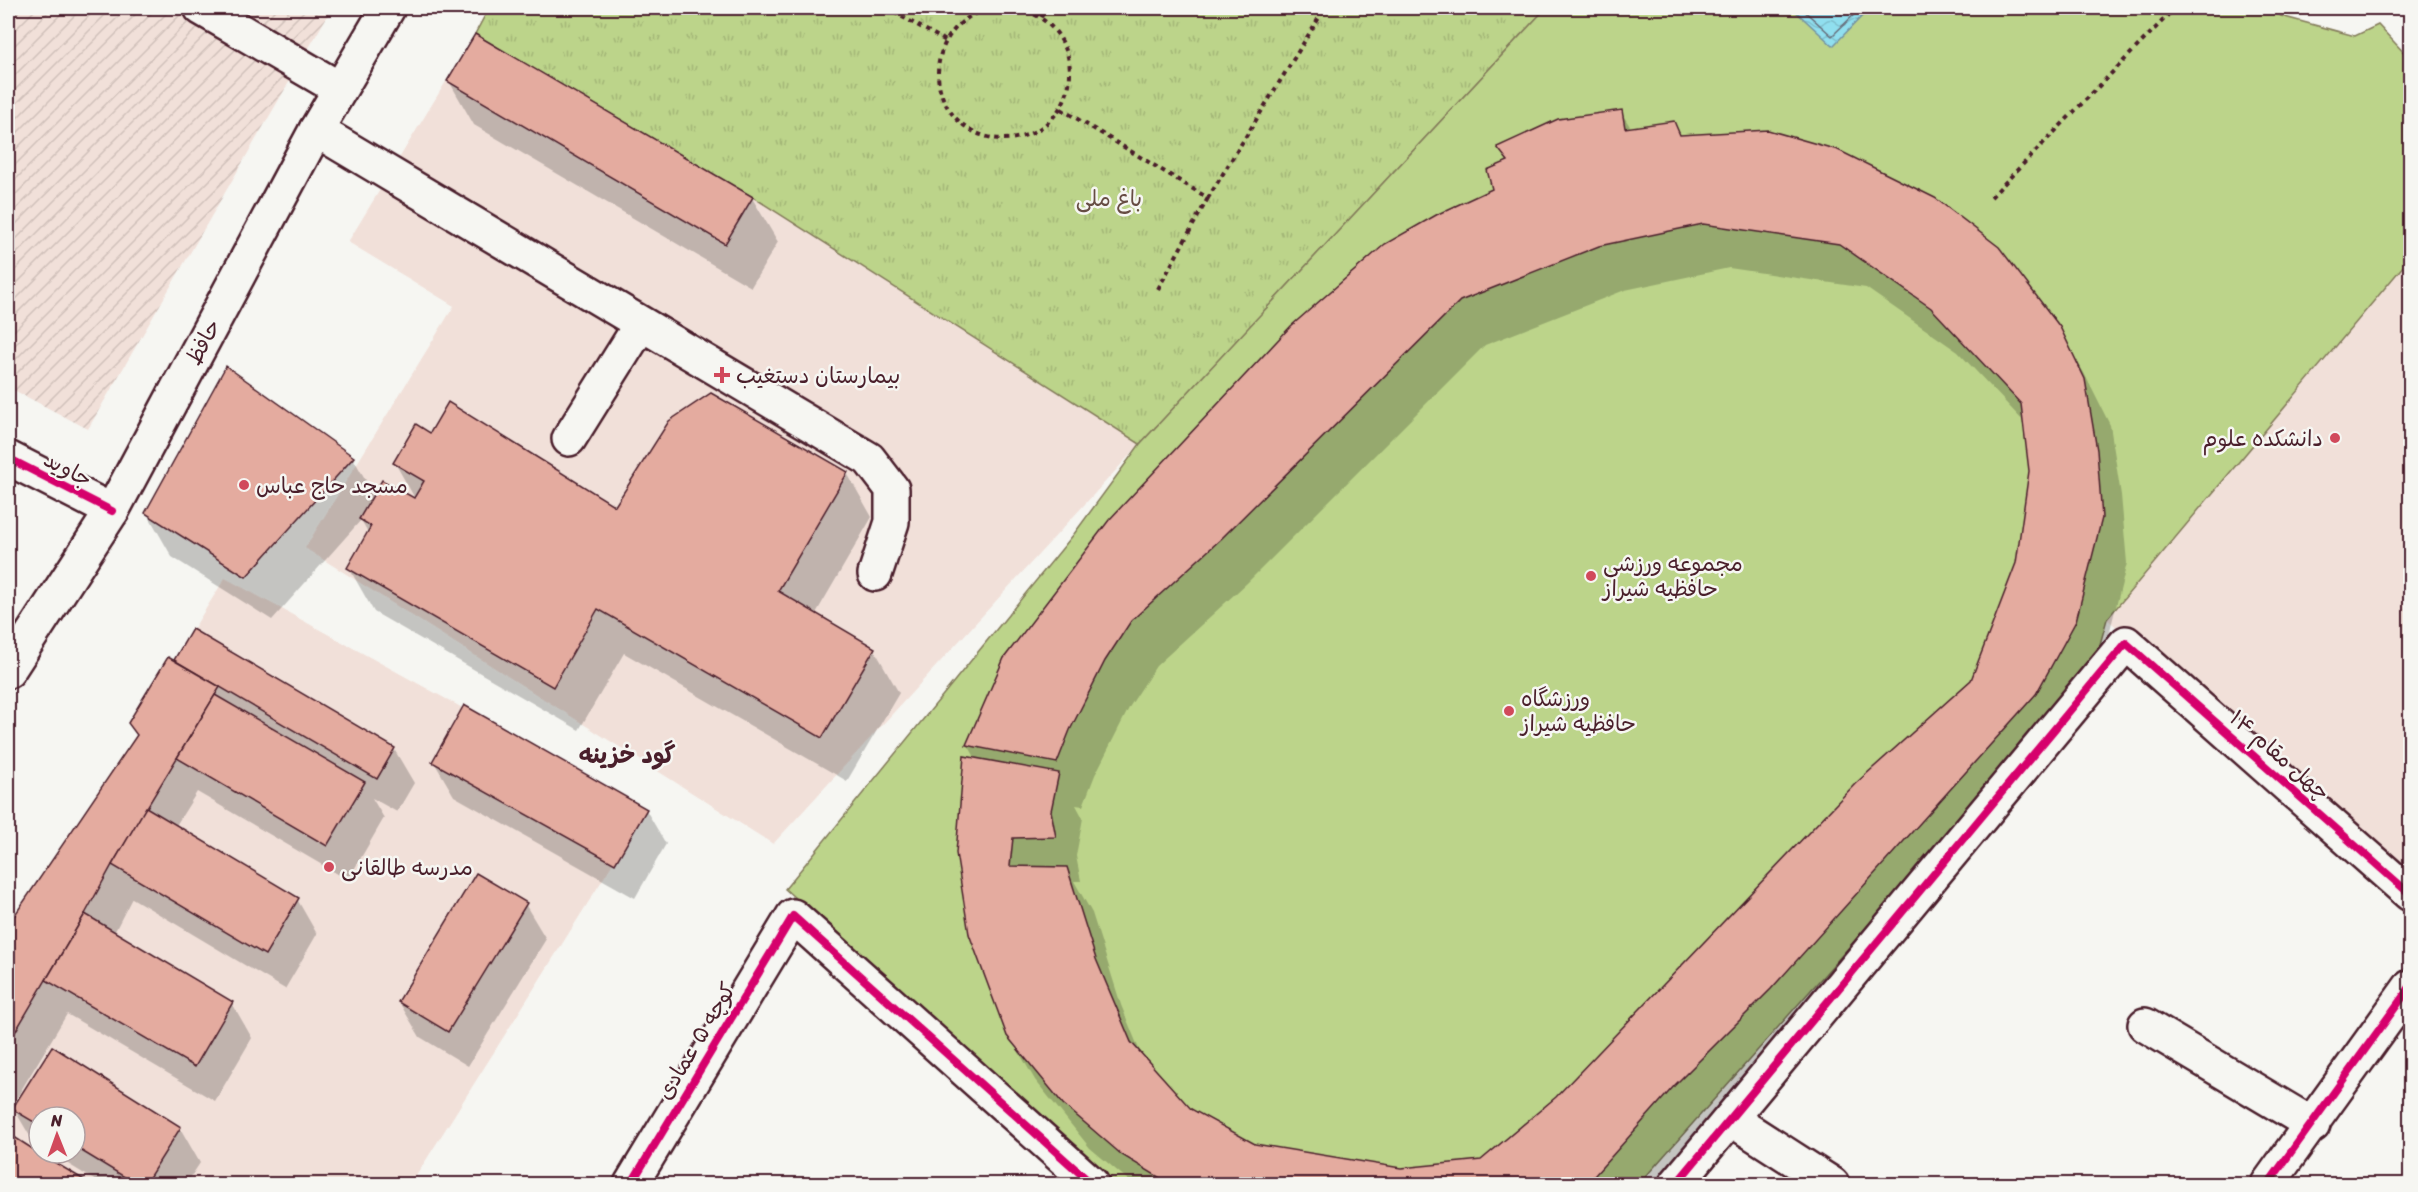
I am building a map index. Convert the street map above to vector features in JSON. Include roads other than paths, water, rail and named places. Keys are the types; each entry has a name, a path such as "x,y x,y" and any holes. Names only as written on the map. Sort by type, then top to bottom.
{"street":[{"path":"201,8 340,89"},
{"name":"حافظ","path":"8,671 112,511 316,130 388,8"},
{"path":"316,130 868,459 892,489 892,522 875,574"},
{"path":"569,439 641,324"},
{"name":"جاوید","path":"8,458 112,511"},
{"name":"چهل مقام ۱۴","path":"1731,1119 2126,643 2410,894"},
{"name":"کوچه ۵ عمادی","path":"631,1185 793,916 1092,1185"},
{"path":"2282,1180 2313,1125 2410,987"},
{"path":"2145,1025 2313,1125"},
{"path":"1676,1185 1731,1119 1832,1185"}],"water":[{"path":"1792,8 1870,8 1833,46"}],"place":[{"name":"بیمارستان دستغیب","path":"722,375"},
{"name":"دانشکده علوم","path":"2335,438"},
{"name":"مسجد حاج عباس","path":"244,485"},
{"name":"مجموعه ورزشی حافظیه شیراز","path":"1591,576"},
{"name":"ورزشگاه حافظیه شیراز","path":"1509,711"},
{"name":"مدرسه طالقانی","path":"329,867"}],"district":[{"name":"گود خزینه","path":"627,755"}],"park label":[{"name":"باغ ملی","path":"1109,198"}]}
